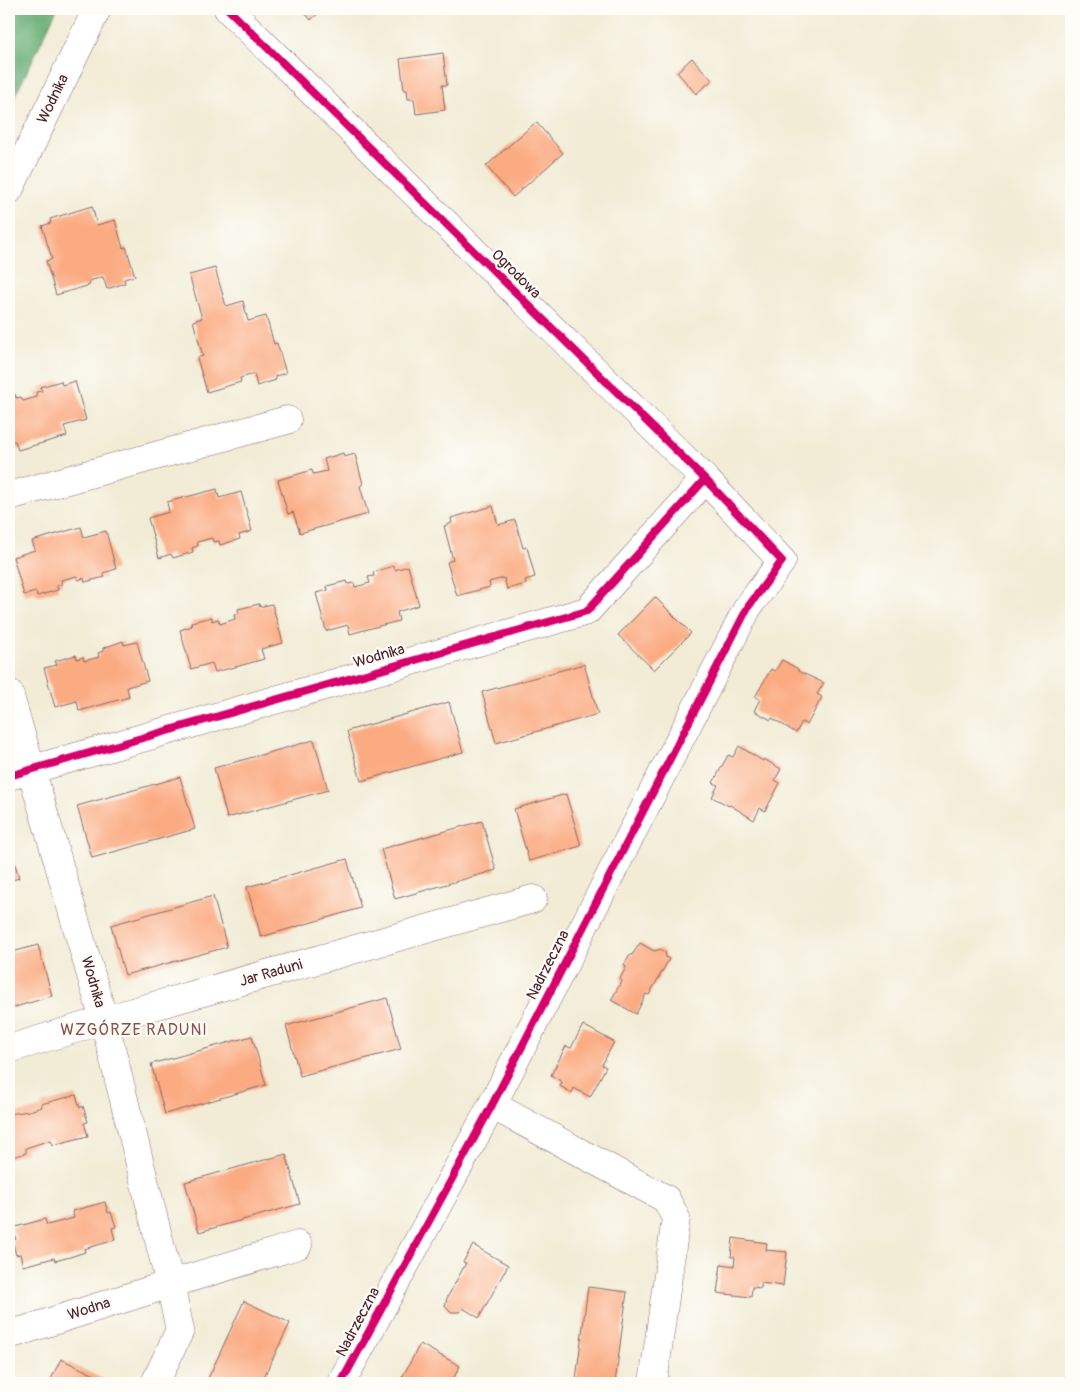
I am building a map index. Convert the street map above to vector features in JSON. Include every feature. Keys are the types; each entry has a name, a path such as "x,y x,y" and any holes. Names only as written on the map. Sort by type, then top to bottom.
{"street":[{"name":"Wodnika","path":"9,190 97,9"},
{"name":"Ogrodowa","path":"228,9 705,479 782,561"},
{"path":"9,496 287,420"},
{"name":"Wodnika","path":"20,773 588,611 705,479"},
{"name":"Nadrzeczna","path":"341,1383 492,1105 748,607 782,561"},
{"name":"Wodnika","path":"9,693 20,773 104,1020 170,1284"},
{"name":"Jar Raduni","path":"9,1049 104,1020 533,899"},
{"path":"492,1105 666,1199 676,1218 654,1383"},
{"name":"Wodna","path":"9,1335 298,1245"},
{"path":"155,1383 180,1330 170,1284"}],"green space":[{"path":"9,9 57,9 9,109"}],"building":[{"path":"301,9 323,9 311,20"},
{"path":"443,53 447,85 442,85 445,110 416,114 414,99 408,99 407,90 404,90 400,59"},
{"path":"692,58 712,80 696,94 677,72"},
{"path":"536,122 563,153 513,197 486,166"},
{"path":"92,206 97,225 115,220 123,248 126,247 135,276 124,279 125,283 107,289 103,277 89,281 90,285 56,295 46,261 52,259 42,226 51,223 50,219"},
{"path":"215,268 226,306 243,301 248,321 266,316 274,344 277,343 286,373 275,376 276,380 257,386 254,374 240,378 241,382 207,392 197,358 203,356 193,321 202,318 189,275"},
{"path":"61,381 62,385 75,381 86,420 64,426 67,436 18,450 15,441 9,442 9,396 15,394 16,398 21,397 23,401 37,397 36,392 42,391 40,387"},
{"path":"343,453 344,457 355,454 363,484 360,486 368,514 300,533 293,512 288,514 278,480 312,470 313,474 327,471 324,459"},
{"path":"217,489 219,498 241,492 252,531 239,535 240,539 220,545 219,541 213,542 212,538 197,542 198,546 192,548 193,552 173,558 171,554 159,558 148,518 169,512 167,502"},
{"path":"493,506 498,525 515,520 523,548 527,547 535,577 525,580 526,584 507,589 504,578 489,582 490,587 457,596 447,562 453,560 444,526 452,523 451,518"},
{"path":"81,527 84,537 106,531 116,569 103,573 105,577 85,582 84,578 78,580 77,576 61,580 62,584 57,586 58,590 37,596 36,592 24,595 13,557 35,550 32,541"},
{"path":"394,566 395,570 408,566 419,605 397,612 399,621 350,634 348,625 326,631 316,593 328,590 327,586 347,581 348,584 354,583 355,587 370,583 368,577 374,576 373,572"},
{"path":"655,597 691,633 654,670 618,635"},
{"path":"259,604 260,607 272,604 283,643 261,649 264,659 215,672 212,663 191,669 180,630 192,626 191,622 212,617 212,621 218,619 220,624 235,619 234,615 239,613 238,609"},
{"path":"123,641 124,645 137,642 148,681 127,687 129,697 79,711 77,701 55,707 44,668 57,665 55,661 76,655 77,659 83,657 84,661 99,657 98,653 103,651 103,648"},
{"path":"782,660 798,669 798,671 824,683 817,694 822,697 807,725 802,722 796,733 772,718 771,720 754,711 760,699 755,697 771,669 775,671"},
{"path":"584,664 598,714 496,743 482,692"},
{"path":"449,702 463,752 361,781 347,731"},
{"path":"314,740 328,790 227,818 214,768"},
{"path":"739,746 763,761 764,759 781,769 775,780 780,783 765,811 760,808 754,820 730,805 712,797 718,785 713,783 728,755 733,757"},
{"path":"180,777 195,829 92,858 77,806"},
{"path":"566,794 581,846 529,861 514,809"},
{"path":"482,821 496,870 395,899 381,849"},
{"path":"9,843 19,878 9,881"},
{"path":"347,859 361,908 261,937 247,887"},
{"path":"213,896 227,947 125,975 111,925"},
{"path":"640,943 654,951 660,949 665,952 666,957 669,959 649,995 646,994 636,1014 611,1000 622,981 620,979 626,967 624,965"},
{"path":"38,945 52,996 9,1009 9,953"},
{"path":"387,998 401,1049 300,1076 286,1026"},
{"path":"583,1025 614,1042 602,1065 606,1067 590,1097 574,1088 572,1093 560,1086 562,1082 551,1075 566,1046 571,1048"},
{"path":"252,1036 266,1085 165,1114 151,1064"},
{"path":"76,1095 80,1108 83,1106 88,1122 84,1123 88,1136 53,1145 51,1140 26,1148 26,1153 9,1158 9,1114 29,1111 42,1107 41,1104"},
{"path":"286,1154 300,1204 199,1232 185,1182"},
{"path":"105,1202 108,1213 111,1212 116,1227 112,1228 115,1240 84,1249 85,1252 70,1257 55,1261 54,1258 23,1266 20,1254 16,1255 12,1240 16,1239 12,1228 45,1219 47,1225 74,1218 72,1211"},
{"path":"733,1238 767,1243 766,1250 787,1252 783,1286 761,1283 761,1288 752,1287 751,1297 717,1293 721,1264 734,1266 735,1257 731,1257"},
{"path":"473,1245 508,1265 479,1318 463,1308 459,1312 450,1312 445,1306 447,1298 466,1263 463,1262"},
{"path":"588,1287 627,1292 615,1383 576,1379"},
{"path":"244,1301 290,1323 261,1383 206,1383"},
{"path":"420,1344 460,1366 451,1383 399,1383"},
{"path":"61,1359 105,1380 104,1383 49,1383"}],"cycle path":[{"path":"228,9 705,479 782,561 748,607 492,1105 341,1383"},
{"path":"9,776 587,611 705,479"}],"district":[{"name":"WZGÓRZE RADUNI","path":"134,1030"}]}
